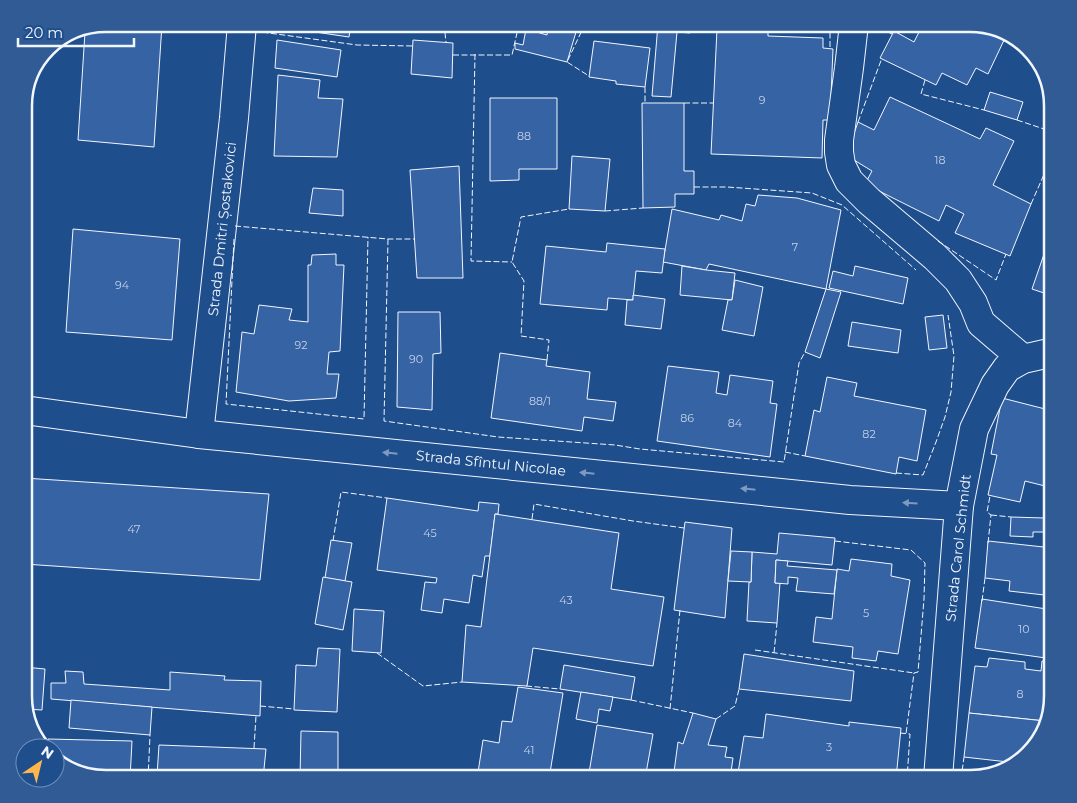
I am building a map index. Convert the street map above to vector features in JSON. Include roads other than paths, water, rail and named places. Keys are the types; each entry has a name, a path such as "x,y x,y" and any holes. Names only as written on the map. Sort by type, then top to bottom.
{"street":[{"name":"Strada Dmitri Șostakovici","path":"199,434 233,128 241,32"},
{"path":"853,32 839,140 841,165 849,182 952,274 973,302 981,323 1023,359 1044,354"},
{"name":"Strada Carol Schmidt","path":"939,770 959,506 974,429 995,385 1008,368 1023,359"},
{"name":"Strada Sfîntul Nicolae","path":"33,411 199,434 850,500 959,506"}]}
